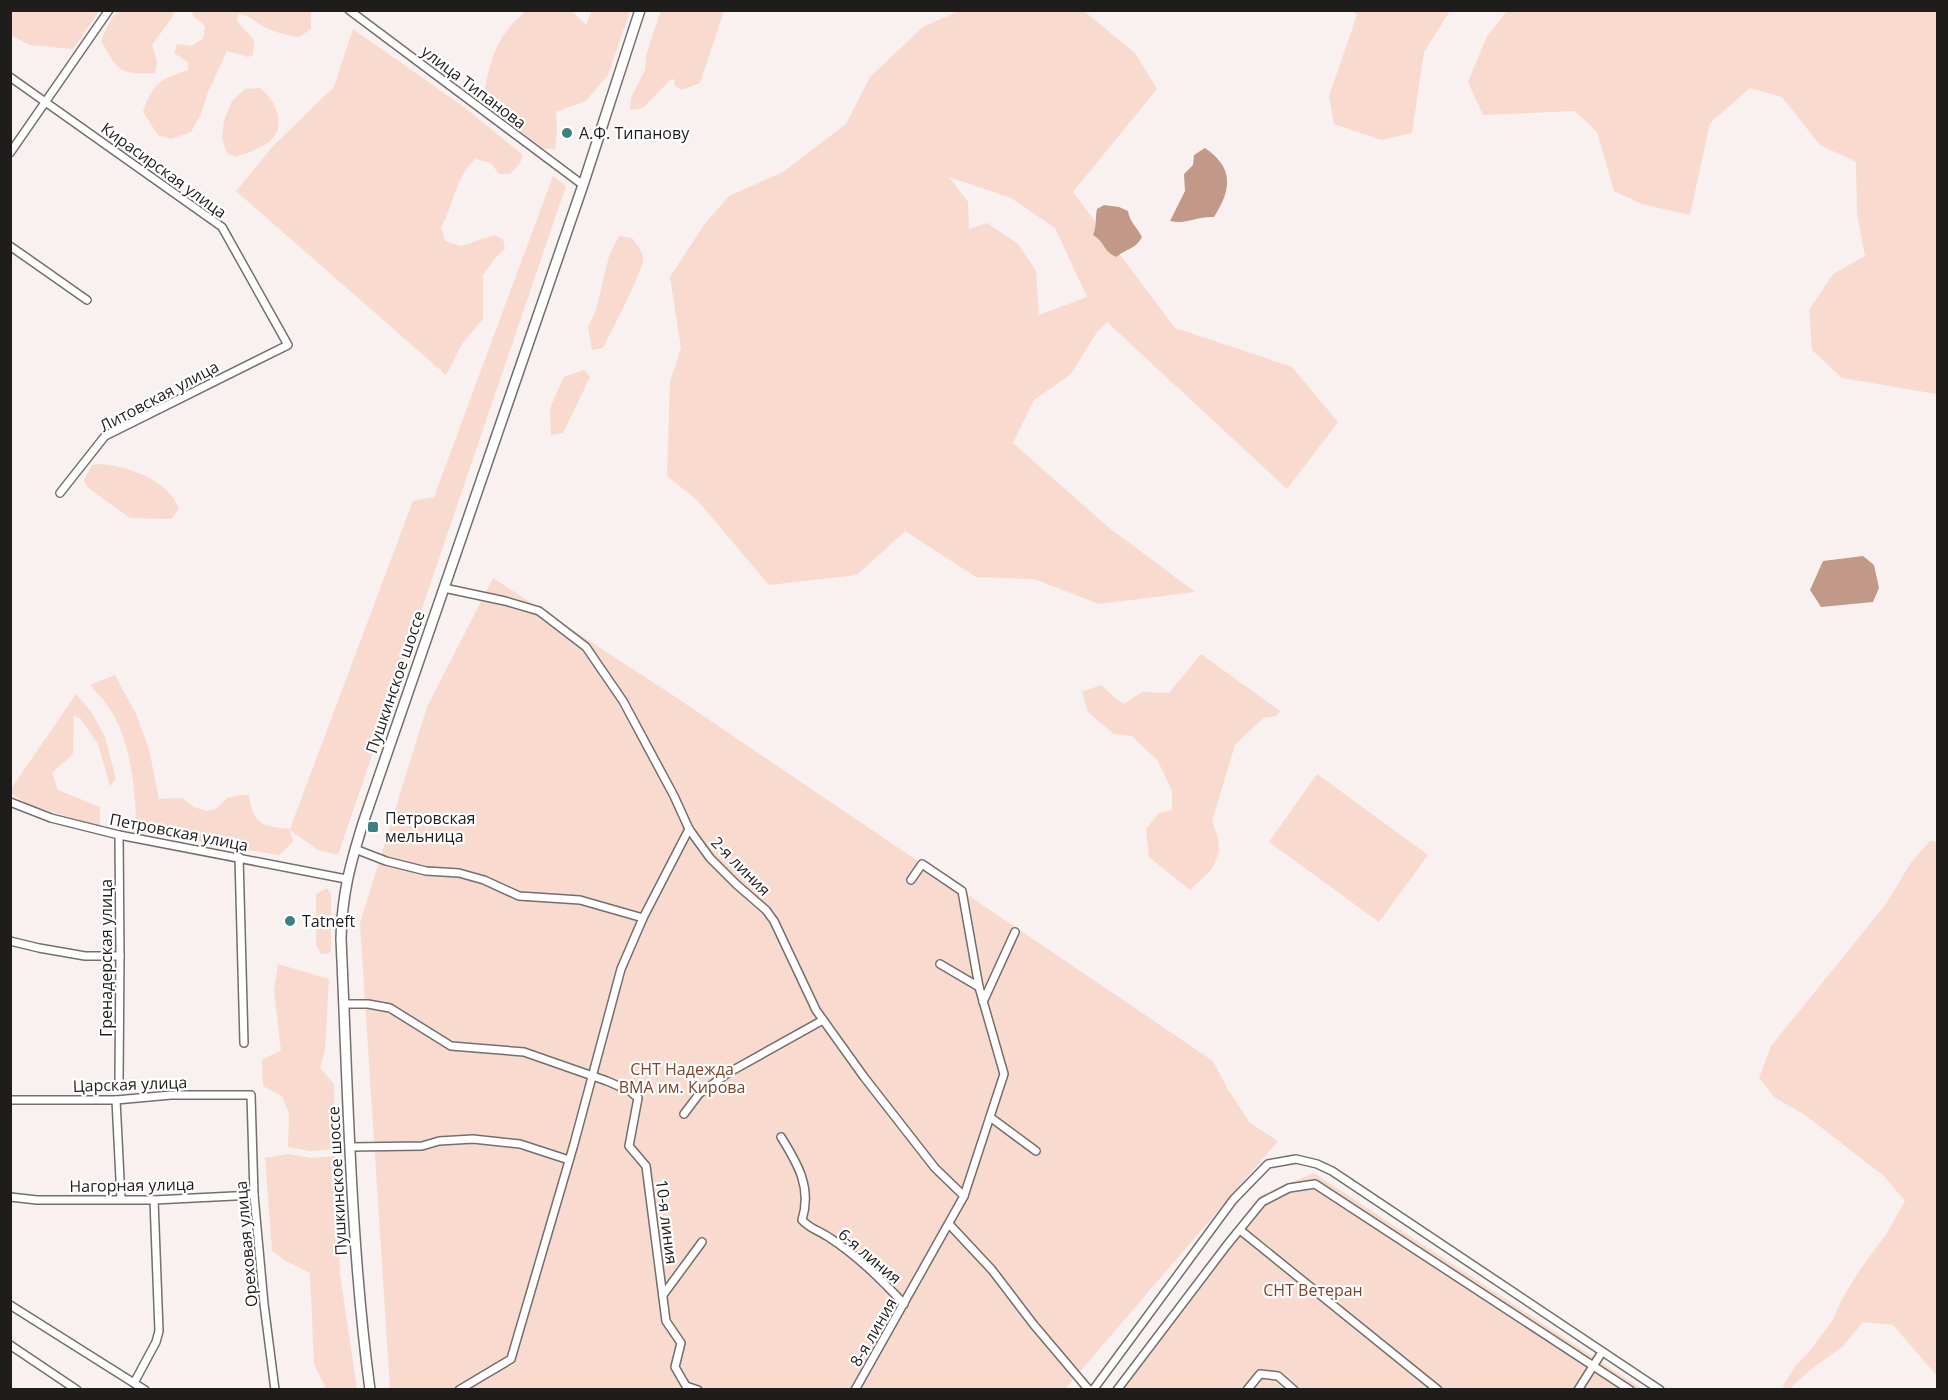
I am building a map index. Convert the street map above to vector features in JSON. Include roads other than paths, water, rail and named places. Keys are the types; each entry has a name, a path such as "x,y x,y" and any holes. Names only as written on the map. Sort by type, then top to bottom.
{"main road":[{"name":"Пушкинское шоссе","path":"370,1389 360,1316 350,1147 341,928 346,879 583,185 640,10"}],"street":[{"path":"10,153 110,10"},
{"name":"улица Типанова","path":"349,10 583,185"},
{"name":"Кирасирская улица","path":"10,77 222,227 288,345"},
{"path":"10,246 87,300"},
{"name":"Литовская улица","path":"60,493 105,436 288,345"},
{"name":"2-я линия","path":"444,588 539,611 586,647 623,701 689,829 710,858 766,910 774,921 816,1010 935,1168 964,1196"},
{"name":"Петровская улица","path":"10,802 51,818 119,835 346,879"},
{"path":"459,1389 511,1359 593,1076 621,969 643,918 689,829"},
{"name":"Гренадерская улица","path":"119,835 119,1080"},
{"path":"355,849 386,861 426,872 459,873 484,880 519,896 580,900 643,918"},
{"path":"239,857 244,1043"},
{"path":"911,880 922,864 962,891 979,987 1004,1074 964,1196 949,1224 992,1270 1034,1325 1091,1389 1233,1200 1268,1164 1296,1159 1317,1164 1332,1171 1660,1389"},
{"path":"984,1002 1015,932"},
{"path":"10,941 85,956 120,956"},
{"path":"940,964 979,987"},
{"path":"344,1004 368,1004 390,1008 451,1046 524,1052 593,1076"},
{"path":"684,1113 699,1094 728,1073 823,1020"},
{"name":"10-я линия","path":"593,1076 630,1091 638,1098 629,1146 646,1166 666,1322 681,1343 675,1367 686,1386 698,1389"},
{"name":"Царская улица","path":"10,1100 116,1100 171,1095 251,1095"},
{"name":"Ореховая улица","path":"251,1095 254,1195 275,1389"},
{"path":"116,1100 121,1199"},
{"path":"990,1117 1036,1151"},
{"name":"6-я линия","path":"781,1137 797,1162 807,1194 806,1209 802,1220 810,1228 829,1237 863,1264 880,1278 904,1304"},
{"path":"350,1147 422,1146 439,1141 473,1139 520,1144 569,1160"},
{"path":"1117,1389 1262,1202 1289,1188 1316,1184 1630,1389"},
{"name":"Нагорная улица","path":"10,1197 37,1200 154,1200 254,1195"},
{"path":"134,1383 156,1342 159,1331 154,1200"},
{"name":"8-я линия","path":"855,1389 949,1224"},
{"path":"1240,1230 1438,1389"},
{"path":"663,1295 702,1242"},
{"path":"10,1305 145,1389"},
{"path":"10,1345 76,1389"},
{"path":"1578,1389 1602,1352"},
{"path":"1247,1389 1260,1374 1278,1376 1294,1389"}],"place":[{"name":"А.Ф. Типанову","path":"567,133"},
{"name":"Петровская мельница","path":"373,827"},
{"name":"Tatneft","path":"290,921"}],"park label":[{"name":"СНТ Надежда ВМА им. Кирова","path":"682,1078"},
{"name":"СНТ Ветеран","path":"1313,1290"}]}
